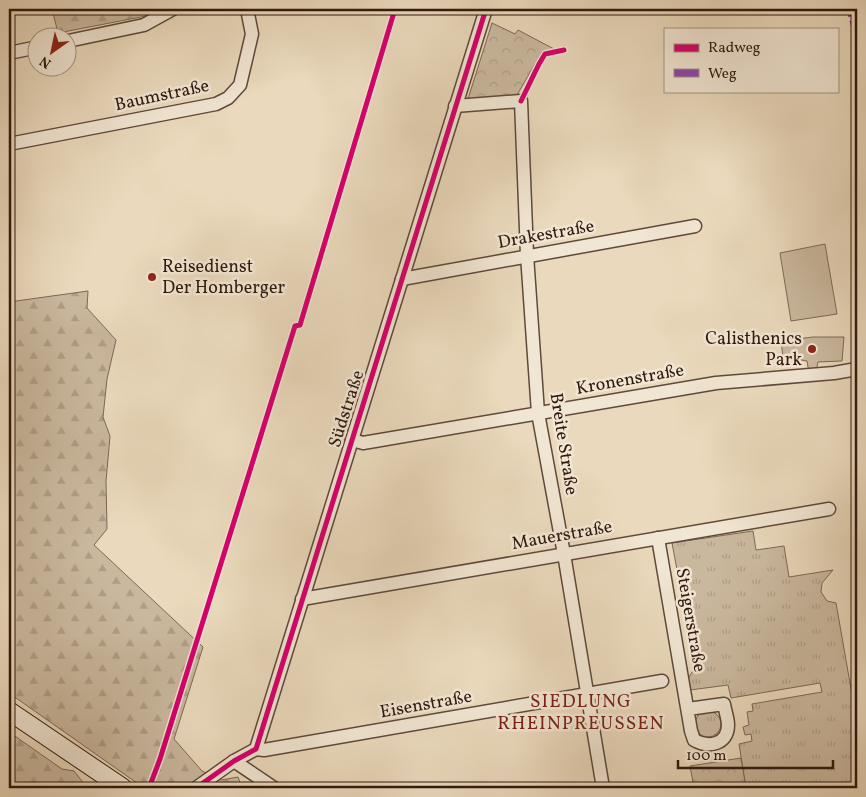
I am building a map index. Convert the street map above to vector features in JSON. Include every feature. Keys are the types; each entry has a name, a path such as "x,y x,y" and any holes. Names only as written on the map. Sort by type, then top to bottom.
{"main road":[{"path":"9,711 123,788"}],"street":[{"path":"78,39 144,25 173,9"},
{"name":"Baumstraße","path":"9,144 216,104 228,98 240,84 252,34 247,9"},
{"name":"Südstraße","path":"256,749 486,9"},
{"path":"9,53 28,49"},
{"name":"Breite Straße","path":"455,106 521,102 526,255 538,413 564,554 603,788"},
{"name":"Drakestraße","path":"402,278 695,226"},
{"name":"Kronenstraße","path":"352,440 364,444 716,383 834,373 857,369"},
{"name":"Mauerstraße","path":"302,599 829,509"},
{"name":"Steigerstraße","path":"658,538 688,709"},
{"name":"Eisenstraße","path":"256,749 264,750 662,681"},
{"path":"196,788 234,761 256,749"},
{"path":"234,761 274,788"}],"green space":[{"path":"52,9 145,9 146,16 78,29 57,28"},
{"path":"492,23 515,34 518,30 554,49 542,52 517,95 467,102"},
{"path":"825,244 837,314 791,321 780,253"},
{"path":"88,291 87,308 116,340 107,379 103,417 110,436 106,481 107,529 94,545 203,647 174,739 202,771 221,780 238,777 242,788 144,788 9,693 9,302"},
{"name":"Calisthenics Park","path":"813,337 844,337 842,361 818,362 816,372 809,373 807,361 783,357 781,341"},
{"path":"753,531 756,550 784,546 789,577 833,570 822,583 821,592 827,601 836,603 857,723 857,788 746,788 739,744 752,741 751,734 745,735 743,727 749,725 747,712 753,711 752,704 822,692 820,683 731,698 728,685 690,690 688,679 695,667 672,543"},
{"path":"708,711 717,715 721,724 717,733 708,737 699,733 695,724 699,715"},
{"path":"9,732 62,769 74,771 85,785 81,788 9,788"},
{"path":"741,758 746,788 694,788 690,766"}],"marked path":[{"path":"848,9 857,40"}],"cycle path":[{"path":"149,788 160,759 295,326 300,325 395,9"},
{"path":"196,788 234,761 256,749 486,9"},
{"path":"521,101 545,54 564,50"}],"place":[{"name":"Reisedienst Der Homberger","path":"152,277"},
{"name":"Calisthenics Park","path":"812,349"}],"district":[{"name":"SIEDLUNG RHEINPREUSSEN","path":"581,713"}]}
